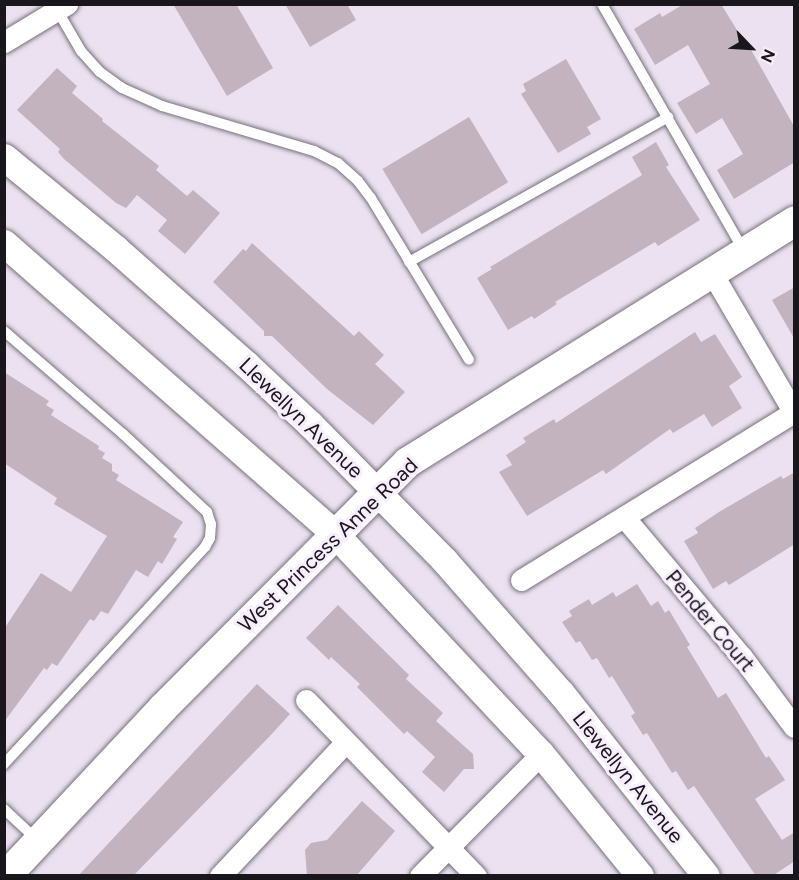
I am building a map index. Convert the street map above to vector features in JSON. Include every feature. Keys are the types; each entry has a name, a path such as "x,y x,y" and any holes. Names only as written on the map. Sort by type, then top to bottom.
{"main road":[{"name":"West Princess Anne Road","path":"6,876 163,708 408,462 795,222"}],"street":[{"path":"4,42 59,6"},
{"name":"Llewellyn Avenue","path":"4,157 116,249 246,364 378,492 451,567 561,693 706,876"},
{"path":"4,243 335,534 541,754 640,876"},
{"path":"521,580 794,412 712,273"},
{"name":"Pender Court","path":"624,517 742,657 795,727"},
{"path":"306,700 345,743 477,876"},
{"path":"220,876 345,743"},
{"path":"420,876 447,846 541,754"}],"lane":[{"path":"602,4 745,252"},
{"path":"59,6 81,51 99,72 122,88 162,106 314,151 338,163 358,181 371,198 469,360"},
{"path":"410,262 668,117"},
{"path":"4,331 123,434 207,512 211,524 210,538 205,548 4,764"},
{"path":"4,809 38,841"}],"building":[{"path":"173,4 236,4 273,68 227,96"},
{"path":"285,4 347,4 356,20 310,47"},
{"path":"684,4 721,4 743,40 745,39 795,128 795,162 734,199 717,170 743,154 722,118 696,134 677,103 710,84 688,45 655,65 634,29 660,13 662,17"},
{"path":"566,59 601,119 587,127 591,134 558,153 521,94 526,91 523,84"},
{"path":"57,68 77,86 72,93 103,119 102,121 159,166 156,170 187,196 193,190 220,213 185,254 158,231 167,220 137,195 126,208 116,203 64,159 58,152 60,149 17,110"},
{"path":"469,117 508,182 422,234 382,169"},
{"path":"656,142 669,165 666,167 700,220 658,246 655,242 555,302 557,304 534,319 532,316 508,330 477,278 492,269 490,267 642,175 632,157"},
{"path":"252,243 354,336 359,331 384,355 375,364 405,392 373,425 327,389 272,336 264,336 264,331 213,282 243,249 246,251"},
{"path":"795,287 795,340 772,300"},
{"path":"695,332 701,342 715,334 742,377 729,386 742,408 712,427 704,414 673,433 670,429 606,474 603,470 527,516 499,472 512,465 506,455 526,442 523,438 554,419 556,423"},
{"path":"4,372 49,401 46,405 54,410 51,415 99,446 98,449 105,453 102,458 112,464 112,471 119,475 116,480 183,522 173,537 177,539 162,564 158,561 148,577 136,570 108,614 101,611 94,621 90,619 57,666 52,663 47,670 44,668 4,722 4,629 41,573 71,592 107,536 54,504 57,498 4,463"},
{"path":"795,472 795,544 729,585 726,581 713,589 684,541 698,533 695,528 719,512 781,476 783,479"},
{"path":"637,584 651,606 658,601 665,613 669,610 690,645 687,647 718,698 726,693 766,758 769,756 785,780 755,799 782,840 795,832 795,861 772,876 756,876 694,786 688,790 676,771 672,773 647,733 643,735 631,716 635,713 612,676 609,678 597,658 592,660 580,641 576,643 562,622 572,616 569,611 589,599 592,605 613,592 616,597"},
{"path":"338,605 409,675 406,679 443,713 436,721 473,754 474,769 464,769 444,792 422,772 435,757 407,731 404,734 357,687 360,684 331,657 329,660 306,638"},
{"path":"257,684 290,714 269,737 133,876 78,876"},
{"path":"362,801 395,831 356,876 307,876 305,850 311,843 327,840"}]}
